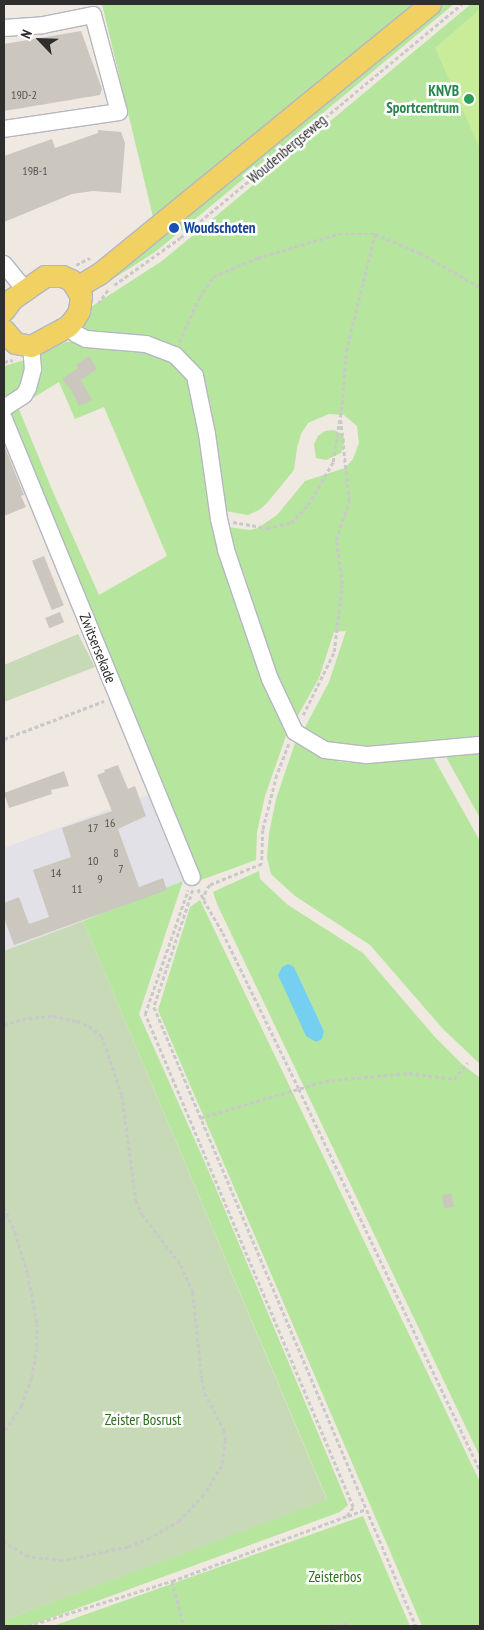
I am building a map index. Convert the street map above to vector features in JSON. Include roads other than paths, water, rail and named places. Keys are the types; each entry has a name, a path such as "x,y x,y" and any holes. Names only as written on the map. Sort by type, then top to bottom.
{"main road":[{"name":"Woudenbergseweg","path":"77,287 99,274 430,4"},
{"path":"4,310 12,299 24,290 45,276 53,275 70,280 77,287 81,303 79,312 68,326 31,346 15,343 4,333"}],"street":[{"path":"4,28 43,25 93,16 119,112 4,130"},
{"path":"4,264 24,290"},
{"path":"68,326 76,334 86,339 146,344 175,355 195,376 207,434 219,519 226,550 270,679 295,732 325,750 367,755 480,745"},
{"path":"4,408 24,395 28,388 33,369 31,346"},
{"name":"Zwitsersekade","path":"4,420 192,877"}],"water":[{"path":"288,964 294,967 324,1031 322,1039 316,1042 306,1036 278,975 282,967"}],"place":[{"name":"KNVB Sportcentrum","path":"469,99"},
{"name":"Woudschoten","path":"174,228"}],"park label":[{"name":"Zeister Bosrust","path":"143,1420"},
{"name":"Zeisterbos","path":"335,1577"}]}
